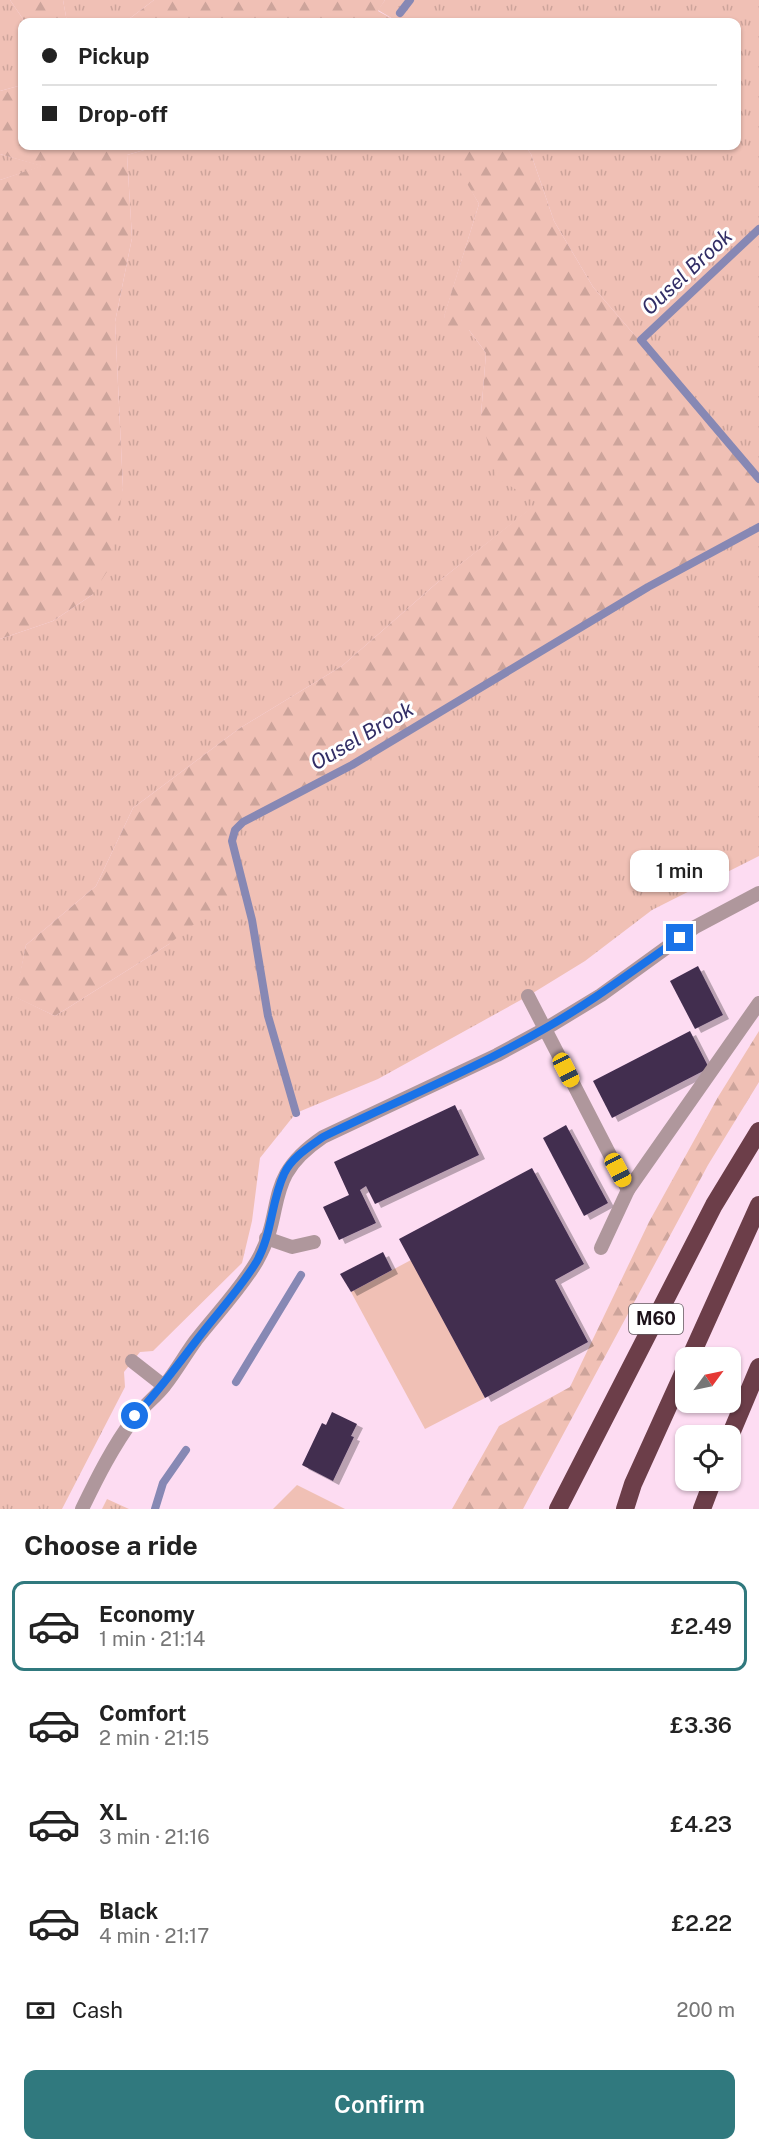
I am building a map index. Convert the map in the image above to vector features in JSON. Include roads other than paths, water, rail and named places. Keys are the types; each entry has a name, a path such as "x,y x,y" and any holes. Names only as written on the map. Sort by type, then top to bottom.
{"highway":[{"name":"M60","path":"558,1509 714,1205 759,1131"},
{"name":"M60","path":"695,1347 759,1206"},
{"path":"735,1425 759,1367"},
{"path":"626,1509 633,1484 675,1391"},
{"path":"702,1509 709,1491"}],"lane":[{"path":"82,1509 119,1439 135,1416 164,1386 197,1340 233,1298 258,1259 284,1173 303,1150 323,1137 497,1055 545,1029 601,995 695,927 759,893"},
{"path":"528,996 628,1190"},
{"path":"601,1248 628,1190 759,1003"},
{"path":"266,1238 292,1247 314,1242"},
{"path":"132,1361 164,1386"}],"waterway":[{"path":"400,13 410,0"},
{"name":"Ousel Brook","path":"759,229 641,340 759,479"},
{"name":"Ousel Brook","path":"296,1113 268,1016 252,920 232,841 235,830 243,822 352,765 648,587 759,527"},
{"name":"Ousel Brook","path":"236,1382 301,1275"},
{"name":"Ousel Brook","path":"155,1509 163,1483 186,1450"}]}
